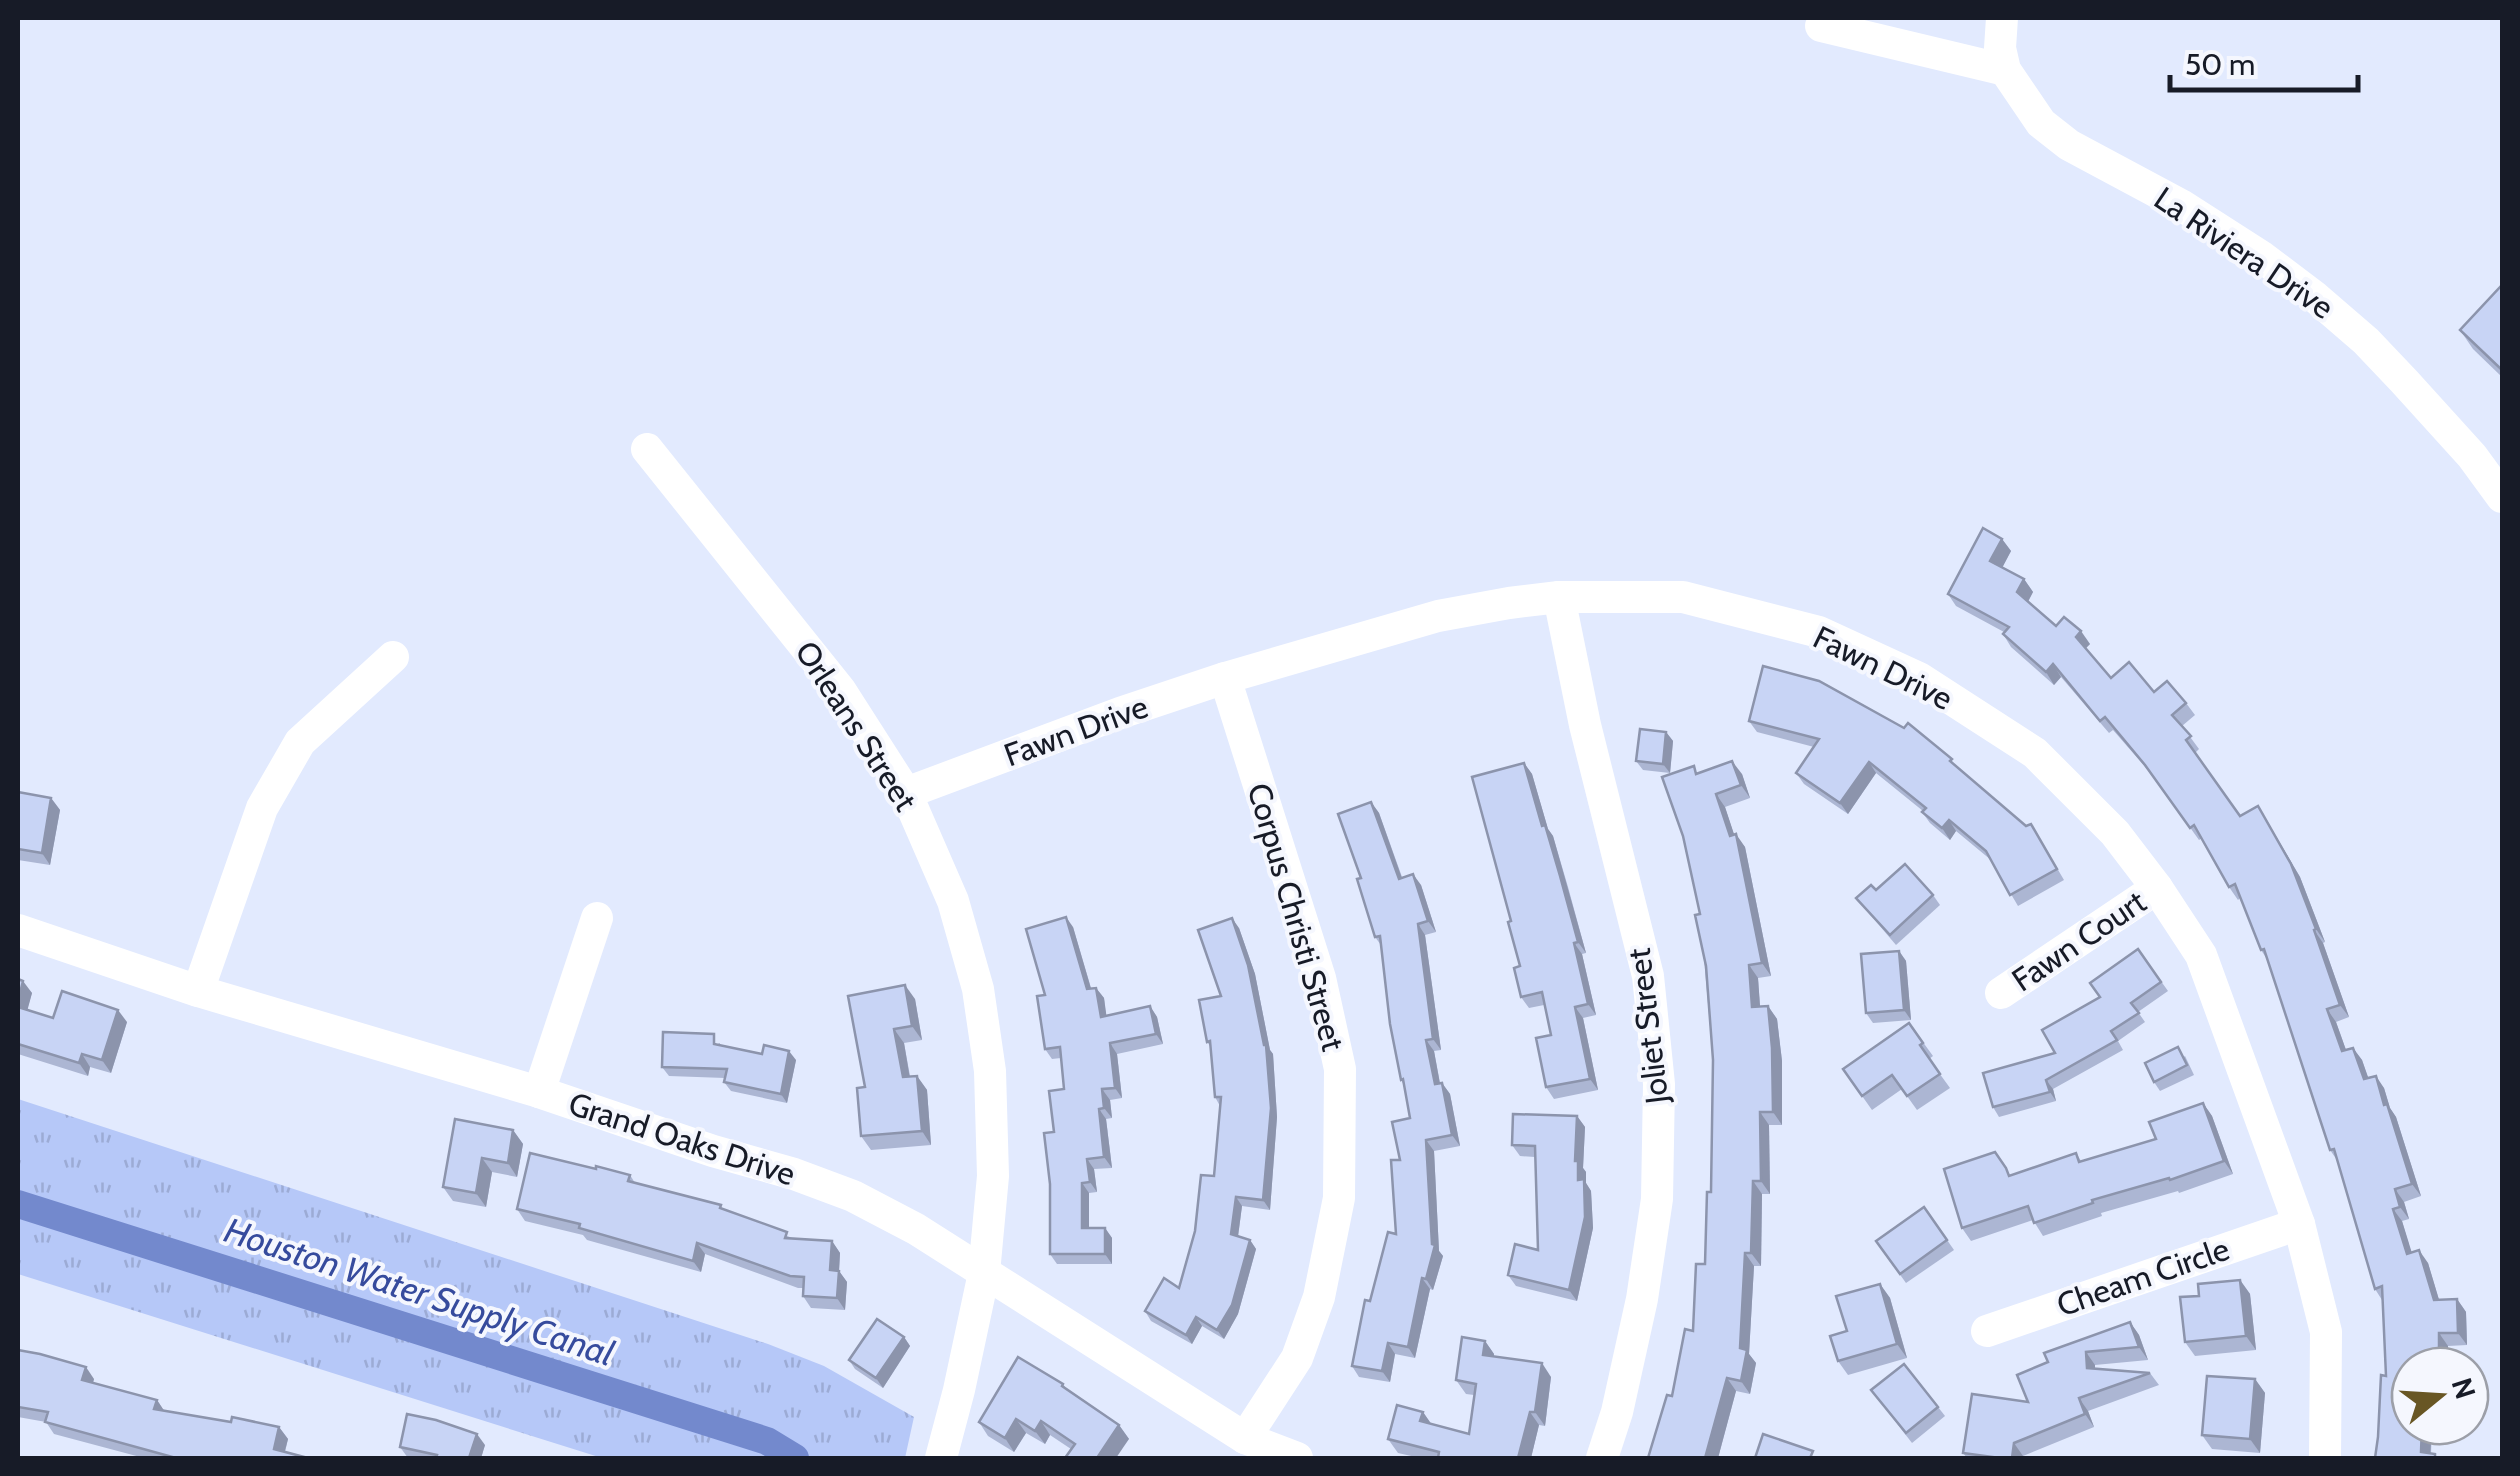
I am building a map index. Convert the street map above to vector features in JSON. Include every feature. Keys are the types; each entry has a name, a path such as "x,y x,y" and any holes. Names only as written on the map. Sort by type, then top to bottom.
{"street":[{"path":"1821,26 2005,70 2000,48 2002,18"},
{"name":"La Riviera Drive","path":"2005,70 2041,124 2181,205 2315,296 2404,381 2472,456 2502,498"},
{"name":"Orleans Street","path":"647,449 840,690 906,794 952,900 978,989 990,1071 992,1159 984,1273 941,1458"},
{"name":"Fawn Drive","path":"906,794 1225,678 1438,616 1509,602 1559,597 1683,597 1819,632 1919,678 2035,753 2115,833 2201,955 2299,1224 2326,1332 2325,1458"},
{"name":"Joliet Street","path":"1559,597 1584,725 1648,976 1659,1084 1657,1199 1642,1299 1617,1412 1602,1458"},
{"path":"198,991 262,808 300,742 393,657"},
{"name":"Corpus Christi Street","path":"1225,678 1320,978 1340,1069 1340,1198 1319,1297 1297,1358 1245,1438"},
{"name":"Fawn Court","path":"2001,993 2157,888"},
{"path":"539,1092 597,918"},
{"name":"Grand Oaks Drive","path":"18,930 198,991 539,1092 853,1196 916,1229 1245,1438 1297,1458"},
{"name":"Cheam Circle","path":"1987,1330 2299,1224"}],"green space":[{"path":"18,1099 768,1344 824,1366 914,1417 905,1458 602,1458 18,1274"}],"building":[{"path":"2502,285 2502,370 2460,330"},
{"path":"1983,528 2002,539 1990,561 2024,579 2017,592 2056,626 2064,617 2081,631 2076,637 2111,678 2129,662 2154,692 2167,681 2186,703 2172,715 2191,736 2186,740 2240,816 2258,806 2291,864 2340,1005 2327,1009 2342,1051 2353,1048 2364,1079 2376,1076 2412,1184 2395,1189 2400,1207 2393,1209 2407,1254 2419,1250 2434,1300 2457,1299 2458,1333 2439,1333 2439,1346 2390,1346 2390,1446 2421,1446 2421,1452 2435,1454 2435,1458 2375,1458 2381,1375 2386,1376 2382,1286 2375,1289 2334,1149 2330,1150 2264,949 2261,950 2235,884 2229,887 2194,825 2190,828 2105,717 2100,721 2053,664 2046,672 2003,634 2009,627 1948,594"},
{"path":"1763,666 1819,681 1904,728 1908,723 2026,826 2031,824 2057,869 2010,895 1986,851 1949,820 1942,828 1922,812 1926,808 1869,762 1840,803 1796,773 1819,739 1749,721"},
{"path":"1640,729 1666,732 1663,764 1636,761"},
{"path":"1732,761 1741,785 1716,794 1730,836 1736,834 1762,963 1749,965 1752,1007 1768,1006 1772,1048 1773,1112 1760,1112 1761,1181 1753,1181 1751,1253 1745,1253 1740,1348 1747,1350 1741,1381 1727,1378 1705,1458 1648,1458 1667,1395 1672,1396 1685,1329 1693,1331 1696,1264 1705,1264 1707,1192 1711,1192 1713,1060 1706,966 1695,915 1700,914 1683,836 1662,777 1694,766 1696,774"},
{"path":"1524,763 1578,942 1574,943 1588,1004 1575,1007 1590,1079 1546,1087 1536,1038 1551,1035 1542,992 1521,997 1514,968 1520,966 1508,922 1511,921 1472,777"},
{"path":"18,792 51,798 42,853 18,849"},
{"path":"1371,802 1399,879 1413,874 1428,921 1418,924 1433,1039 1426,1040 1435,1084 1442,1083 1452,1135 1426,1140 1435,1245 1426,1279 1422,1278 1408,1347 1388,1343 1382,1371 1352,1366 1365,1300 1370,1301 1388,1232 1396,1234 1391,1160 1400,1160 1392,1122 1410,1118 1390,1024 1380,936 1375,937 1357,879 1361,878 1338,814"},
{"path":"1905,864 1933,895 1890,935 1856,898 1871,885 1876,890"},
{"path":"1066,917 1087,989 1096,988 1101,1017 1150,1006 1156,1034 1110,1043 1115,1088 1102,1089 1104,1108 1099,1109 1104,1157 1087,1159 1090,1182 1082,1183 1082,1228 1105,1228 1105,1254 1050,1254 1050,1184 1044,1133 1054,1132 1049,1091 1064,1089 1060,1047 1045,1049 1037,996 1045,995 1026,929"},
{"path":"1232,918 1248,965 1266,1045 1271,1108 1263,1200 1236,1197 1231,1234 1250,1240 1232,1305 1217,1330 1196,1317 1186,1335 1145,1311 1164,1278 1179,1288 1195,1231 1201,1175 1214,1176 1221,1097 1215,1097 1210,1041 1207,1042 1199,1000 1221,996 1198,930"},
{"path":"2138,949 2161,982 2131,1003 2139,1013 2111,1031 2117,1040 2046,1080 2050,1092 1993,1107 1983,1073 2055,1053 2042,1030 2100,997 2090,983"},
{"path":"1899,951 1904,1010 1866,1013 1861,954"},
{"path":"905,985 912,1026 894,1029 903,1077 917,1076 922,1131 861,1136 857,1088 865,1087 848,996"},
{"path":"62,991 118,1010 102,1060 82,1054 79,1063 18,1044 18,1007 53,1018"},
{"path":"1909,1023 1940,1074 1907,1096 1892,1075 1862,1096 1843,1069"},
{"path":"663,1032 714,1034 714,1044 762,1054 764,1045 789,1051 781,1094 724,1082 727,1069 662,1067"},
{"path":"2178,1047 2187,1065 2154,1082 2145,1063"},
{"path":"2203,1103 2224,1161 2092,1200 2093,1203 2034,1223 2028,1206 1962,1228 1944,1169 1995,1152 2009,1176 2076,1153 2079,1162 2156,1139 2149,1122"},
{"path":"1513,1114 1577,1116 1575,1161 1578,1180 1584,1179 1585,1217 1569,1290 1508,1275 1515,1244 1538,1250 1535,1146 1512,1145"},
{"path":"455,1119 513,1130 508,1163 482,1158 476,1193 443,1187"},
{"path":"530,1153 630,1175 628,1181 721,1205 720,1208 787,1232 785,1238 832,1241 830,1270 839,1271 837,1298 803,1296 804,1277 790,1276 697,1243 693,1261 579,1228 580,1224 517,1209"},
{"path":"1924,1207 1947,1240 1900,1274 1876,1241"},
{"path":"2240,1280 2246,1336 2185,1342 2180,1297 2199,1296 2198,1284"},
{"path":"1880,1284 1897,1344 1838,1361 1830,1336 1847,1331 1836,1296"},
{"path":"877,1319 904,1337 876,1378 849,1360"},
{"path":"2130,1322 2139,1347 2086,1352 2087,1368 2150,1373 2079,1398 2085,1414 2014,1443 2012,1458 1963,1453 1972,1394 2028,1402 2017,1375 2048,1362 2044,1353"},
{"path":"1462,1337 1485,1341 1483,1355 1542,1363 1535,1412 1530,1412 1518,1458 1438,1458 1439,1452 1388,1439 1397,1405 1423,1412 1420,1421 1469,1434 1476,1384 1456,1380"},
{"path":"18,1350 86,1367 82,1380 157,1400 154,1409 231,1422 232,1417 279,1427 274,1449 308,1458 176,1458 45,1422 48,1412 18,1407"},
{"path":"1018,1357 1119,1425 1097,1458 1065,1458 1075,1444 1041,1421 1035,1431 1016,1419 1005,1438 979,1422"},
{"path":"1904,1364 1938,1407 1906,1433 1871,1390"},
{"path":"2207,1376 2255,1379 2250,1439 2202,1435"},
{"path":"407,1414 477,1434 469,1458 436,1458 437,1455 400,1447"},
{"path":"1763,1434 1813,1451 1810,1458 1755,1458"}],"waterway":[{"name":"Houston Water Supply Canal","path":"18,1204 767,1441 795,1458"}]}
